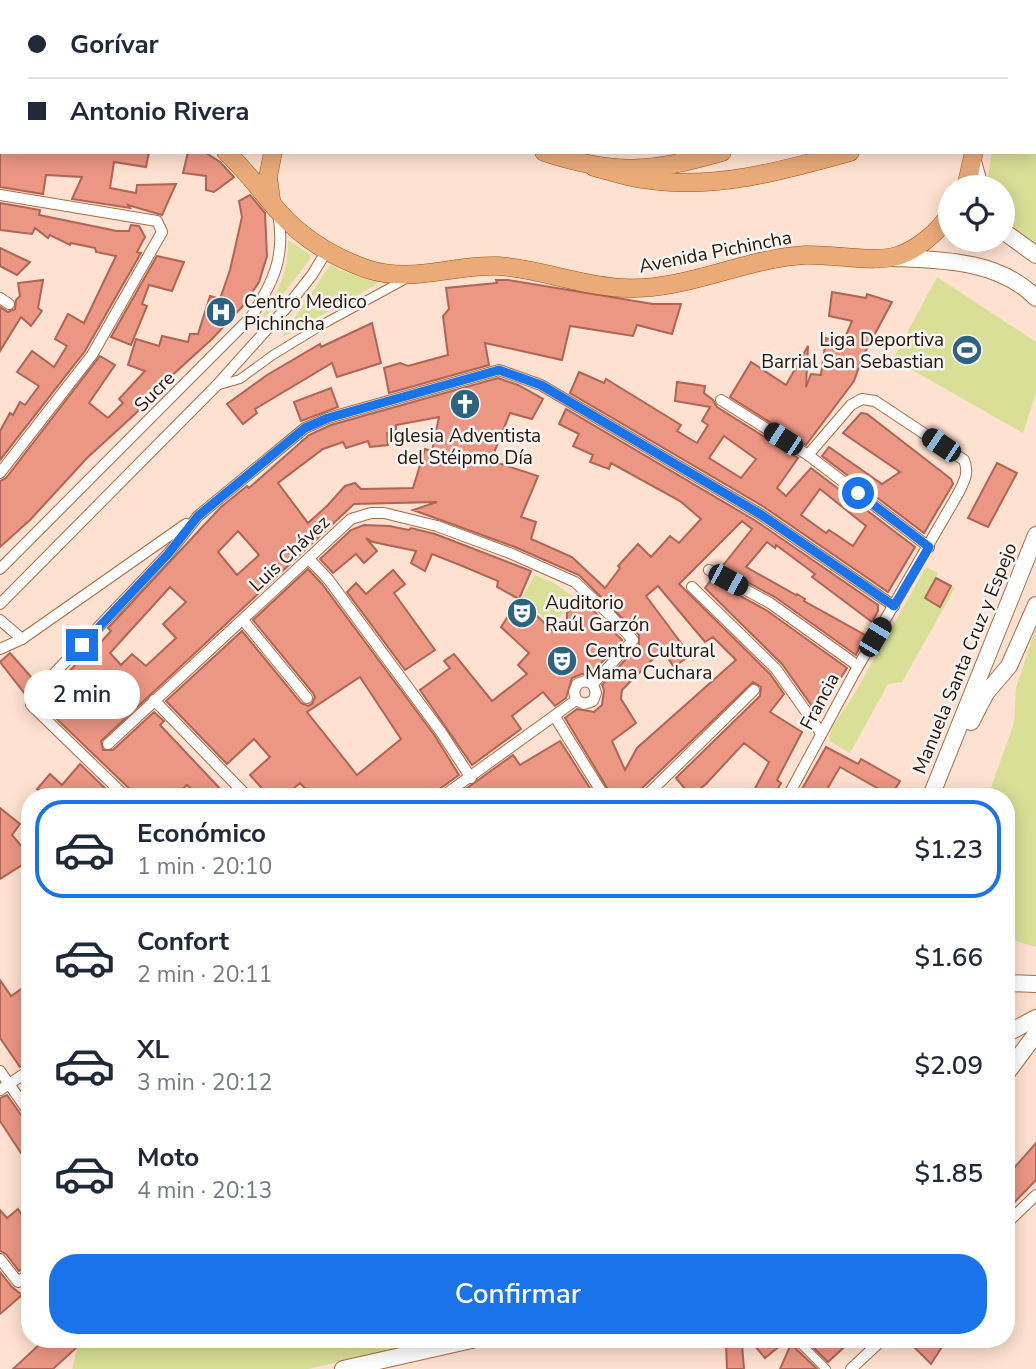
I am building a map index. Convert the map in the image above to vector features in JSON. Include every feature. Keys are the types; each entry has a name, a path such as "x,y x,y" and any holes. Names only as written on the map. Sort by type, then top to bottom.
{"main road":[{"name":"Avenida Pichincha","path":"228,154 275,206 326,252 385,274 413,276 461,268 498,267 594,285 641,288 663,286 794,256 890,258 906,253 923,242 938,226"},
{"path":"273,154 268,177 275,206"},
{"path":"551,154 654,181 710,181 760,176 842,154"},
{"path":"594,167 650,168 713,154"},
{"path":"969,175 974,156"},
{"path":"974,156 978,175"},
{"path":"1015,240 1036,256"},
{"path":"890,258 958,262 985,268 1014,281 1036,299"},
{"name":"Manuela Santa Cruz y Espejo","path":"934,788 1036,535"},
{"name":"Manuela Santa Cruz y Espejo","path":"945,788 978,706 1009,666 1036,605"},
{"path":"1015,983 1036,984"},
{"path":"1015,1029 1036,1018"},
{"path":"1015,1062 1036,1034"},
{"path":"343,1369 436,1348"}],"street":[{"path":"0,195 157,221 162,232 92,355 0,473"},
{"name":"Sucre","path":"0,569 251,317 270,288 276,272 280,238 275,206"},
{"path":"0,604 216,386 286,308 326,252"},
{"path":"216,386 240,379 327,322 413,276"},
{"path":"0,649 22,639 198,516 305,428 328,418 499,370 541,385 760,514 894,606"},
{"name":"Francia","path":"792,788 858,666 929,547 966,479 967,468 964,460 875,401 862,399 851,405 808,456"},
{"path":"721,400 808,456 929,547"},
{"name":"Luis Chávez","path":"108,744 351,519 371,513 384,513 437,526 512,554 575,582 633,640 593,684"},
{"path":"47,681 168,554 198,516"},
{"path":"309,559 319,567 353,612 441,732 471,778"},
{"path":"709,570 771,603 858,666"},
{"path":"692,587 776,669 821,733"},
{"path":"0,620 22,639"},
{"path":"243,620 307,698"},
{"path":"585,681 593,684 596,692 593,701 584,704 576,700 573,692 577,684 585,681"},
{"path":"654,788 754,691"},
{"path":"154,700 239,788"},
{"path":"455,788 576,700"},
{"path":"31,705 117,788"},
{"path":"555,717 599,788"},
{"path":"0,1071 4,1087 21,1105"},
{"path":"4,1087 21,1076"},
{"path":"1015,1215 1036,1195"},
{"path":"0,1259 18,1282 21,1280"},
{"path":"805,1348 826,1369"},
{"path":"851,1369 873,1348"}],"green space":[{"path":"992,154 1036,154 1036,245 1015,230 1015,175 988,175"},
{"path":"288,240 311,255 310,259 265,318 263,315 285,271"},
{"path":"331,264 339,270 379,283 281,338"},
{"name":"Liga Deportiva Barrial San Sebastian","path":"937,277 1036,342 1036,393 1023,433 893,359"},
{"path":"926,567 938,573 925,599 940,606 951,586 955,588 902,682 888,684 850,753 829,741 832,727 852,698"},
{"path":"535,575 554,583 578,600 551,624 522,598"},
{"path":"1036,627 1036,947 1015,941 1015,788 991,788 1014,723 1016,688"},
{"path":"78,1348 399,1348 308,1369 72,1369"}],"building":[{"path":"0,154 149,154 146,167 114,162 110,188 136,193 137,185 176,184 162,215 128,205 130,208 72,199 82,177 46,175 43,194 0,187"},
{"path":"188,154 208,154 220,162 234,177 214,192 206,190 206,176 183,173"},
{"path":"250,195 265,213 267,256 259,282 242,307 212,339 145,400 147,402 87,458 30,520 0,547 0,481 6,478 100,356 115,365 89,403 108,418 123,403 119,399 145,371 128,365 136,339 159,346 162,336 188,342 190,334 198,334 210,296 220,299 230,270 242,217 239,201"},
{"path":"0,203 40,210 39,215 117,231 129,231 131,225 139,226 145,237 137,252 141,253 85,351 0,460 0,431 10,413 13,415 20,402 25,405 39,386 17,372 32,351 54,367 67,346 55,339 68,314 84,323 116,256 96,252 95,248 71,243 70,245 50,235 48,238 35,228 32,234 0,230"},
{"path":"0,248 30,262 17,275 0,266"},
{"path":"157,256 184,262 172,291 149,285 142,304 147,306 131,345 111,337"},
{"path":"43,280 38,308 42,311 31,326 21,317 0,351 0,307 8,312 15,309 16,300 20,296 18,283"},
{"path":"496,280 653,304 681,304 672,334 637,325 633,336 570,326 562,360 485,343 489,365 389,393 384,368 400,363 408,366 448,355 443,316 449,309 446,288 497,283"},
{"path":"832,292 866,298 867,294 892,302 863,356 854,381 806,445 730,397 751,362 786,385 808,346 806,387 811,374 821,375 826,338 842,345 852,321 829,316"},
{"path":"372,323 381,363 337,377 332,363 255,409 257,413 243,424 227,404 267,375 320,344 321,347"},
{"path":"579,372 604,383 606,379 681,425 677,431 697,443 708,425 702,421 710,407 675,401 677,382 705,386 704,393 717,407 798,458 777,488 786,496 811,468 915,547 888,592 764,507 570,393","holes":["724,436 756,459 741,478 709,458","820,489 866,526 853,546 829,530 826,533 801,515"]},
{"path":"498,378 518,385 543,399 532,419 510,413 492,458 495,462 538,476 521,517 536,522 531,539 572,557 605,588 620,568 618,566 638,544 651,557 670,536 679,543 701,519 680,501 611,463 609,469 590,462 593,455 573,446 579,434 559,424 566,409 756,521 878,605 878,611 872,622 812,577 815,574 776,545 775,548 767,542 746,567 865,635 856,655 775,597 721,568 752,529 742,521 679,584 770,674 784,694 770,712 802,732 777,780 781,783 778,788 755,788 769,762 744,743 701,788 684,788 676,778 760,696 761,687 753,682 642,788 607,788 565,718 577,709 594,712 602,705 602,685 639,645 639,635 579,575 515,547 413,510 437,502 354,504 101,741 103,750 113,750 154,712 164,721 160,725 219,788 190,788 187,785 184,788 129,788 39,702 87,653 90,654 111,631 108,628 221,507 247,486 249,488 309,435 331,425","holes":["439,417 432,451 425,449 413,488 361,489 355,483 345,486 308,523 278,483 323,449 343,442 346,448 368,441 370,447 388,445 387,433 396,431 396,425","238,531 259,555 237,575 218,552","658,586 705,642 713,637 736,660 637,748 625,770 612,741 636,723 621,699 622,690 662,650 674,667 690,655 646,596","170,587 186,602 163,624 176,638 146,666 132,654 121,665 110,653","106,671 126,686 100,713 84,697"]},
{"path":"331,388 338,407 301,421 294,402"},
{"path":"861,413 867,414 951,479 953,484 924,533 822,456 829,447 882,484 900,472 843,433"},
{"path":"997,463 1017,473 988,527 968,518"},
{"path":"364,525 409,530 411,528 435,534 531,571 519,599 497,587 498,581 460,565 432,554 425,571 411,563 416,551 373,542 366,538 377,551 364,563 356,554 333,573 320,559 351,530"},
{"path":"308,569 435,736 459,775 441,788 305,788 300,783 294,788 262,788 250,775 270,757 254,739 227,764 166,701 242,631 301,703 308,706 312,704 315,697 253,620","holes":["360,677 401,739 357,775 307,712"]},
{"path":"393,570 405,584 394,593 435,650 405,670 347,592 356,583 366,594"},
{"path":"936,578 951,586 940,607 925,598"},
{"path":"711,580 766,610 847,668 819,716 782,664 705,588"},
{"path":"519,599 552,630 561,620 567,620 567,613 582,599 622,640 592,673 572,678 566,698 555,706 543,692 512,716 521,729 472,765 420,690 450,668 444,661 454,654 492,701 527,674 518,665 529,653 501,627"},
{"path":"10,653 32,678 25,694 0,662"},
{"path":"560,741 590,788 467,788 513,755 520,765"},
{"path":"826,747 858,764 861,759 900,781 896,788 877,788 840,767 828,788 803,788"},
{"path":"80,764 105,788 38,788 50,774 62,785"},
{"path":"0,808 20,824 12,835 21,846 21,866 0,879"},
{"path":"0,980 11,996 21,989 21,1066 0,1038"},
{"path":"7,1095 21,1115 21,1153 0,1121 0,1098"},
{"path":"1036,1143 1036,1180 1015,1202 1015,1167"},
{"path":"18,1209 21,1214 19,1271 6,1254 0,1251 0,1210 7,1218"},
{"path":"0,1272 21,1296 0,1314"},
{"path":"36,1348 76,1348 53,1369 13,1369"},
{"path":"726,1348 742,1348 744,1369 727,1369"},
{"path":"757,1348 777,1348 765,1358"},
{"path":"789,1348 795,1348 817,1369 780,1369"},
{"path":"814,1348 843,1348 828,1362"},
{"path":"915,1348 941,1348 931,1364"}],"place":[{"name":"Centro Medico Pichincha","path":"221,312"},
{"name":"Liga Deportiva Barrial San Sebastian","path":"967,350"},
{"name":"Iglesia Adventista del Stéipmo Día","path":"465,404"},
{"name":"Auditorio Raúl Garzón","path":"522,613"},
{"name":"Centro Cultural Mama Cuchara","path":"562,661"}],"route":[{"path":"82,645 168,554 198,516 305,428 328,418 482,373 499,370 541,385 754,511 894,606 929,547 858,493"}]}
